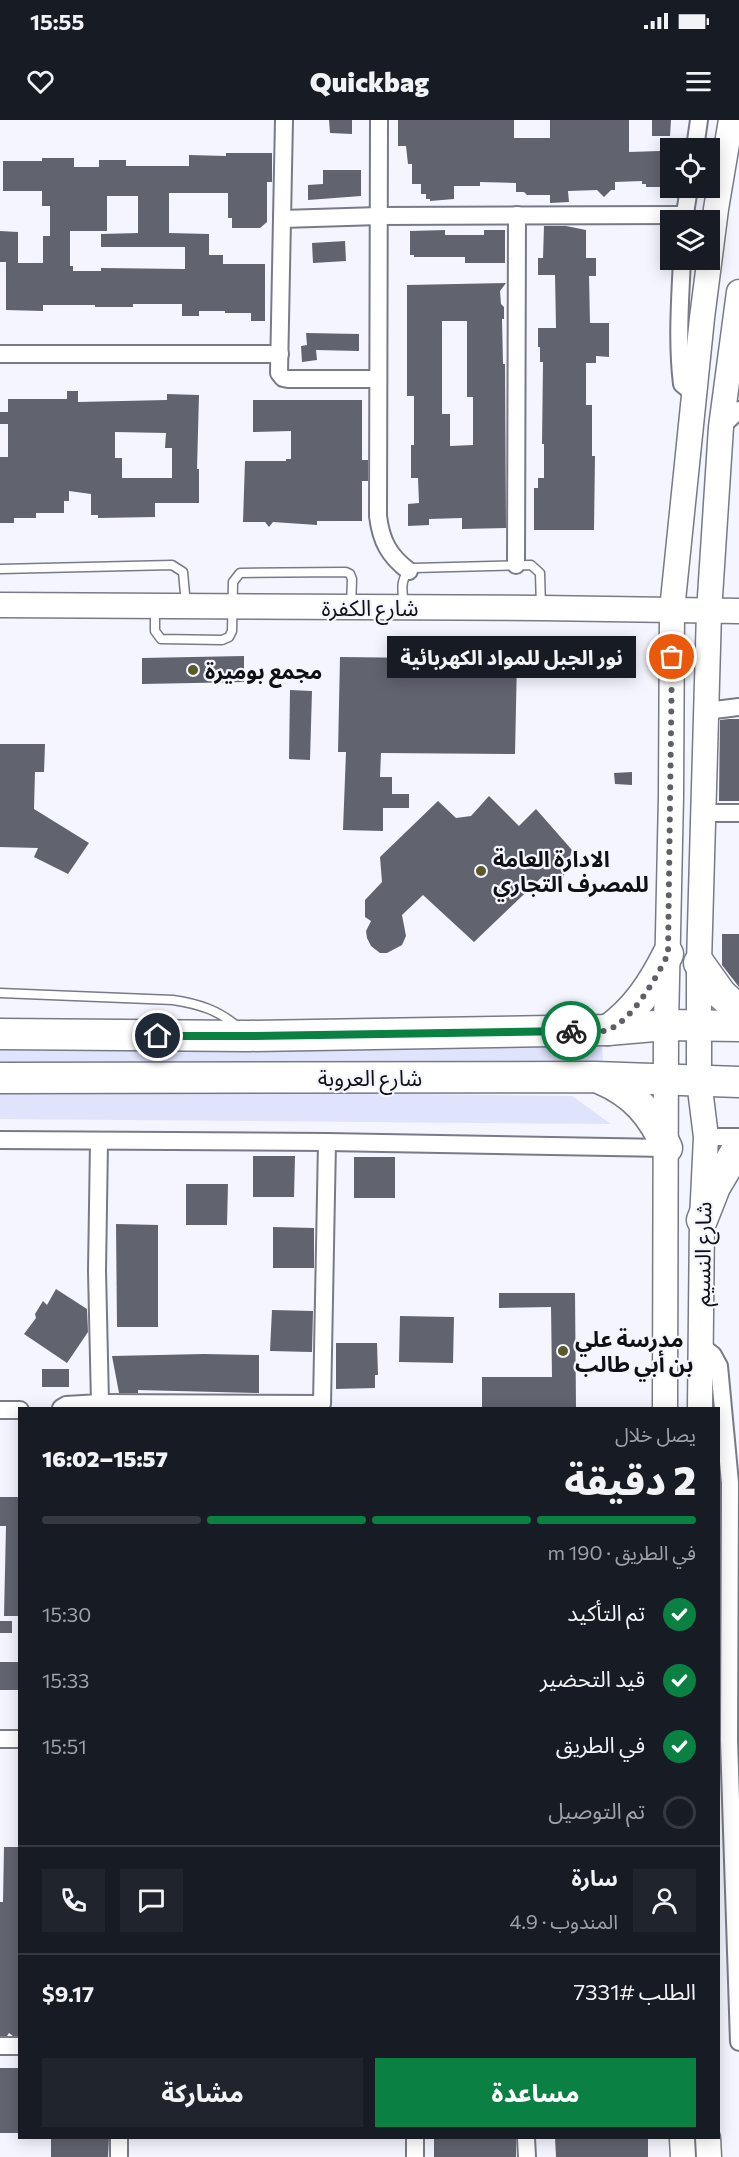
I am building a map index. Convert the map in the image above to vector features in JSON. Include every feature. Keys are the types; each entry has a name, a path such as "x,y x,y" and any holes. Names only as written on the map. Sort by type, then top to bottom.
{"highway":[{"path":"608,1030 642,998 668,954"},
{"path":"699,963 721,994 739,1010"},
{"path":"0,1034 248,1036 608,1030 666,1025 739,1026"},
{"path":"595,1077 615,1085 632,1096 647,1111 668,1148"},
{"name":"شارع العروبة","path":"0,1078 595,1077 739,1082"},
{"path":"702,1220 714,1186 739,1146"}],"street":[{"path":"284,120 279,373 283,378 288,379 378,379"},
{"path":"380,120 378,516 380,532 386,548 408,571"},
{"path":"696,138 699,120"},
{"name":"شارع النسيم","path":"665,1407 668,1148 666,1025 672,610 693,393 716,209 731,120"},
{"path":"282,219 517,215 660,218"},
{"path":"516,565 517,215"},
{"path":"682,270 680,363 682,384 693,393"},
{"name":"شارع النسيم","path":"700,1407 702,1220 706,1137 699,1081 699,963 709,612 721,427 739,292"},
{"path":"0,354 280,354"},
{"path":"721,427 739,410"},
{"name":"شارع الكفرة","path":"0,605 233,605 739,611"},
{"path":"706,711 739,707"},
{"path":"703,813 739,813"},
{"path":"706,1137 739,1137"},
{"path":"0,1140 327,1142 668,1148"},
{"path":"99,1142 97,1271 100,1402"},
{"path":"63,1407 100,1402 322,1404 327,1142"},
{"path":"701,1346 713,1355 719,1366 729,1483 734,1575 739,2042"},
{"path":"0,1410 18,1410"},
{"path":"0,1739 18,1739"},
{"path":"0,2046 18,2046"},
{"path":"119,2139 119,2157"},
{"path":"415,2139 415,2157"},
{"path":"526,2139 528,2157"},
{"path":"682,2139 683,2157"},
{"path":"708,2139 709,2157"}],"lane":[{"path":"0,568 172,565 183,572 186,605"},
{"path":"404,607 402,583 408,571 420,566 531,565 540,573 541,608"},
{"path":"155,605 155,631 161,639 226,639 232,631 233,582 240,573 346,572 352,579 351,607"},
{"path":"0,993 172,1000 200,1004 227,1017 248,1036"}],"shaded area":[{"path":"0,1041 602,1047 603,1064 0,1064"},
{"path":"0,1089 572,1096 611,1124 0,1119"}],"building":[{"path":"329,120 352,120 352,134 330,133"},
{"path":"398,120 514,120 514,138 550,138 550,120 629,120 629,152 660,151 660,187 646,187 642,181 615,182 615,190 611,190 604,197 597,190 568,191 569,202 550,203 550,195 527,195 524,192 516,192 516,183 480,182 480,186 454,186 454,199 430,201 426,199 426,194 421,194 421,184 412,184 412,164 408,164 406,146 398,146"},
{"path":"652,120 671,120 670,136 652,136"},
{"path":"226,153 272,153 272,182 267,182 267,222 260,228 232,228 232,218 228,218 228,193 169,193 169,233 209,234 209,255 223,255 223,264 265,264 265,321 251,321 251,313 225,313 225,311 199,311 199,316 182,316 182,304 133,304 133,307 43,305 43,311 6,310 6,262 0,262 0,231 18,232 18,263 43,263 43,236 50,236 50,206 42,206 42,191 3,191 3,161 74,158 74,167 99,167 99,160 126,160 126,166 189,166 189,155 226,156","holes":["107,196 138,196 138,233 101,234 101,247 185,247 185,269 101,268 101,271 73,271 73,266 70,266 70,231 107,231"]},
{"path":"323,170 361,170 361,196 308,200 308,185 323,184"},
{"path":"544,226 566,226 586,230 586,258 596,258 596,276 589,276 590,323 609,323 609,357 596,356 596,363 586,363 586,405 592,405 592,456 595,456 594,530 534,530 534,488 538,488 538,478 544,478 543,362 540,362 538,328 556,328 555,275 538,275 538,258 543,258"},
{"path":"445,230 445,235 484,235 484,230 505,230 505,263 465,263 465,257 414,257 410,255 410,231"},
{"path":"345,241 346,261 313,263 312,243"},
{"path":"506,283 500,291 501,304 504,307 504,319 502,319 503,364 505,364 506,528 462,529 462,518 429,519 429,525 408,526 408,504 419,503 418,478 411,478 414,396 407,396 407,285","holes":["442,321 467,321 467,397 473,397 473,445 450,446 450,414 442,414"]},
{"path":"306,333 359,334 359,351 316,350 317,360 302,362 301,346 307,345"},
{"path":"67,391 78,391 78,402 167,400 167,394 199,395 197,469 199,469 199,503 155,503 155,517 98,518 98,515 91,515 91,494 69,491 69,501 64,501 64,513 36,513 36,518 14,518 14,523 0,523 0,457 8,457 8,424 0,424 0,412 8,412 8,399 67,399","holes":["115,432 166,433 165,448 172,448 172,478 122,478 122,458 115,458"]},
{"path":"253,400 362,400 362,460 368,460 368,481 362,481 362,521 317,521 317,525 273,522 269,527 265,522 243,522 245,461 291,459 291,431 253,432"},
{"name":"مجمع بوميرة","path":"244,656 244,682 142,684 142,658"},
{"path":"340,657 517,659 515,754 381,753 380,777 392,777 392,794 409,794 409,808 383,808 383,831 343,830 346,752 338,752"},
{"path":"290,690 312,691 310,760 289,759"},
{"path":"739,719 739,801 719,801 720,720"},
{"path":"0,744 45,744 44,772 35,772 34,809 89,843 68,874 34,857 38,848 0,847"},
{"path":"632,772 632,785 615,784 614,773"},
{"path":"489,796 519,826 536,809 572,850 563,878 554,886 543,876 474,942 423,895 402,915 406,936 402,945 387,953 380,953 371,946 367,938 366,931 371,921 365,917 365,900 382,882 380,857 438,801 456,818 471,816"},
{"path":"722,934 739,934 739,987 722,965"},
{"path":"253,1156 295,1156 294,1197 253,1197"},
{"path":"354,1157 395,1157 395,1198 354,1198"},
{"path":"186,1184 228,1184 227,1225 186,1225"},
{"path":"116,1224 158,1225 158,1327 117,1327"},
{"path":"273,1227 314,1228 314,1268 273,1268"},
{"path":"56,1289 87,1309 88,1332 67,1363 24,1334 36,1318 35,1314 43,1301 47,1305"},
{"path":"499,1293 575,1293 576,1407 482,1407 482,1377 552,1377 551,1307 499,1308"},
{"path":"272,1310 313,1311 312,1352 270,1351"},
{"path":"400,1316 454,1317 453,1363 399,1362"},
{"path":"336,1343 377,1343 378,1375 375,1375 375,1388 336,1389"},
{"path":"259,1355 259,1393 138,1390 138,1393 119,1393 112,1356"},
{"path":"42,1369 69,1369 69,1387 42,1387"},
{"path":"0,1497 18,1497 18,1616 4,1616 6,1526 0,1526"},
{"path":"0,1621 12,1621 12,1633 0,1633"},
{"path":"0,1662 18,1662 18,1690 0,1690"},
{"path":"4,1847 18,1847 18,2036 9,2033 7,2036 0,2036 0,1902 3,1902"},
{"path":"0,2068 18,2068 18,2133 0,2133"},
{"path":"51,2139 109,2139 108,2157 51,2157"},
{"path":"434,2139 516,2139 516,2157 434,2157"},
{"path":"555,2139 648,2139 648,2157 556,2157"}],"way so far":[{"path":"571,1031 608,1030 620,1021 648,990 668,954 672,657"}],"place":[{"name":"نور الجبل للمواد الكهربائية","path":"672,657"},
{"name":"مجمع بوميرة","path":"193,670"},
{"name":"الادارة العامة للمصرف التجاري","path":"481,871"},
{"name":"مدرسة علي بن أبي طالب","path":"563,1351"}],"route":[{"path":"158,1036 571,1031"}]}
